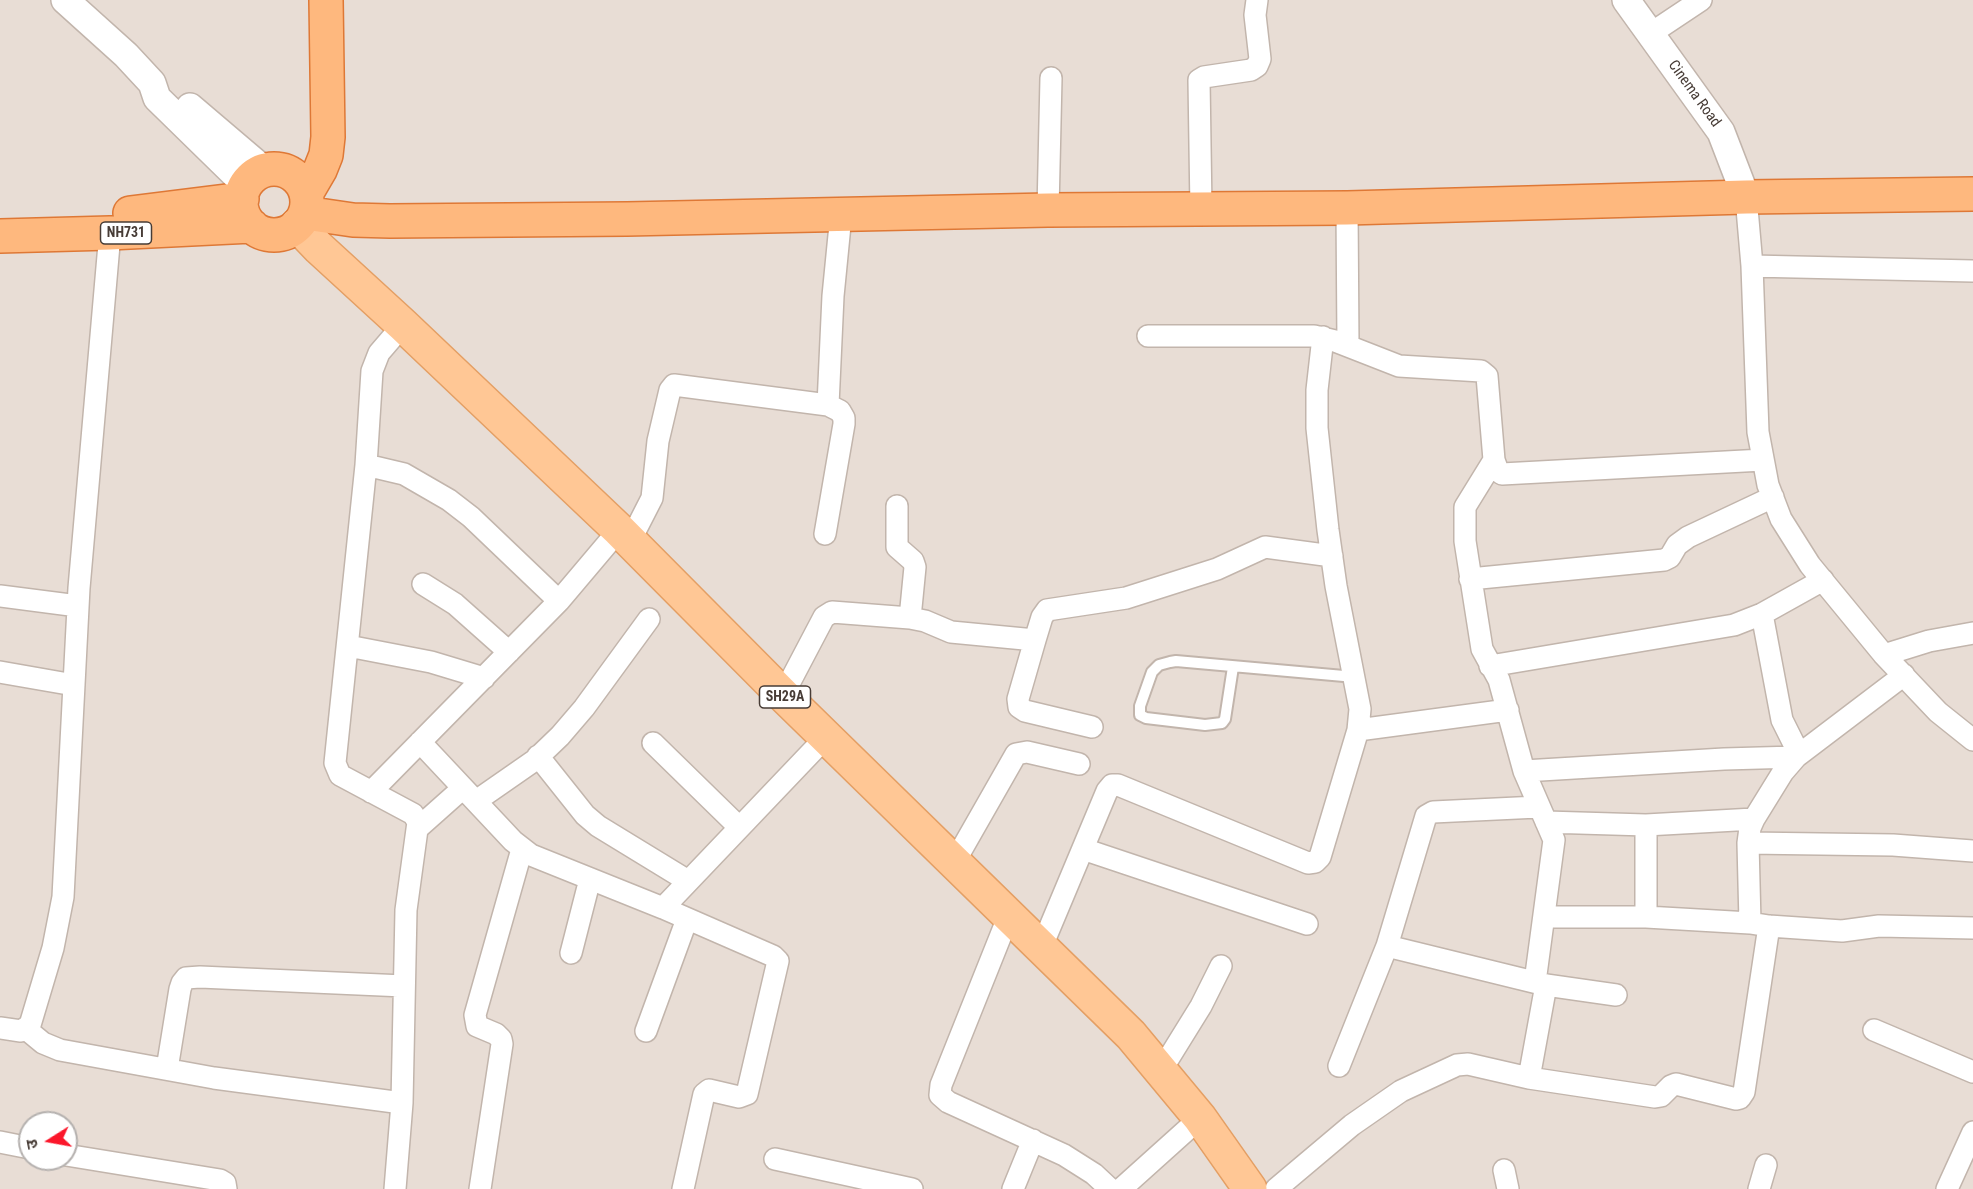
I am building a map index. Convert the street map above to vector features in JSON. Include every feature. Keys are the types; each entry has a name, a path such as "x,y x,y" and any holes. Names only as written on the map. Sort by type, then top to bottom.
{"highway":[{"path":"301,202 306,153 311,132 314,75 311,0"},
{"path":"301,202 326,155 328,137 326,0"},
{"name":"NH731","path":"0,236 110,233 251,195 275,168 286,171 301,202 280,234 261,232 251,195"},
{"path":"301,202 353,220 390,221 1048,210 1201,210 1973,194"},
{"name":"NH731","path":"0,221 110,215 251,195"}],"main road":[{"name":"SH29A","path":"301,202 319,248 625,536 783,695 1042,945 1131,1035 1200,1118 1250,1189"}],"street":[{"path":"65,0 126,55 152,83 157,98 251,195"},
{"path":"1201,210 1199,80 1204,77 1251,70 1257,66 1260,60 1255,15 1257,0"},
{"name":"Cinema Road","path":"1626,0 1721,132 1746,197"},
{"path":"1650,34 1701,0"},
{"path":"1048,210 1051,78"},
{"path":"1746,197 1752,266 1758,432 1773,497 1782,519 1810,565 1884,655 1938,712 1973,740"},
{"path":"1347,207 1348,345"},
{"path":"828,405 833,296 842,215"},
{"path":"0,1029 17,1031 26,1029 33,1018 53,948 63,897 78,606 110,233"},
{"path":"1752,266 1973,271"},
{"path":"395,1189 402,1103 406,910 418,828 417,819 413,814 344,778 336,769 366,465 373,366 379,353 403,325"},
{"path":"1148,336 1305,335 1323,337 1348,345 1399,366 1484,372 1487,382 1494,460 1498,471 1509,475 1763,460"},
{"path":"1042,945 1110,786 1115,785 1308,863 1315,862 1320,857 1358,730 1360,709 1332,556 1316,411 1323,337"},
{"path":"372,792 625,536 652,498 658,441 672,386 828,405 840,411 844,424 825,534"},
{"path":"1494,460 1465,507 1465,541 1470,579 1484,655 1499,680 1524,771 1552,835 1554,847 1544,917 1540,983 1529,1078"},
{"path":"366,465 404,474 449,500 478,524 559,601"},
{"path":"1470,579 1664,560 1670,557 1677,545 1688,537 1773,497"},
{"path":"897,506 897,547 913,561 915,570 910,618"},
{"path":"1092,727 1025,711 1019,707 1018,699 1042,617 1051,609 1126,598 1217,568 1261,548 1270,547 1332,556"},
{"path":"1490,666 1715,630 1748,621 1823,580"},
{"path":"423,584 455,604 509,652"},
{"path":"0,596 78,606"},
{"path":"783,695 822,622 830,613 910,618 925,621 951,632 1035,640"},
{"path":"1762,614 1782,720 1798,756"},
{"path":"418,828 538,756 560,736 584,708 649,619"},
{"path":"1884,655 1929,641 1973,633"},
{"path":"348,645 431,662 484,678"},
{"path":"0,672 74,685"},
{"path":"1276,1189 1352,1125 1401,1091 1457,1065 1468,1064 1529,1078 1654,1097 1661,1096 1668,1088 1676,1084 1736,1099 1740,1098 1744,1092 1759,924 1748,843 1750,828 1778,781 1798,756 1904,675"},
{"path":"1358,730 1508,710"},
{"path":"663,908 826,737"},
{"path":"420,742 522,849 773,956 778,963 747,1094 739,1097 712,1090 704,1094 683,1189"},
{"path":"652,743 739,826"},
{"path":"955,861 1016,754 1027,752 1079,764"},
{"path":"538,756 574,804 598,826 688,881"},
{"path":"1524,771 1798,756"},
{"path":"1339,1066 1387,946 1426,816 1433,812 1542,814 1646,825 1754,819"},
{"path":"1646,825 1646,917"},
{"path":"1748,843 1893,845 1973,851"},
{"path":"480,1189 502,1044 496,1034 477,1026 475,1016 522,849"},
{"path":"1083,849 1307,924"},
{"path":"571,953 590,879"},
{"path":"1009,915 940,1090 943,1099 1078,1163 1110,1189"},
{"path":"1544,917 1646,917 1842,931 1879,926 1973,928"},
{"path":"646,1031 687,919"},
{"path":"1387,946 1540,983 1616,995"},
{"path":"1161,1069 1201,1005 1221,966"},
{"path":"168,1069 180,989 186,978 200,976 404,986"},
{"path":"26,1029 43,1043 60,1050 214,1078 402,1103"},
{"path":"1874,1030 1973,1072"},
{"path":"1121,1189 1200,1118"},
{"path":"1952,1188 1972,1135"},
{"path":"1013,1189 1033,1140"},
{"path":"0,1142 18,1146"},
{"path":"78,1157 220,1180 226,1185 226,1189"},
{"path":"775,1159 908,1189"},
{"path":"1759,1189 1766,1165"}],"lane":[{"path":"1233,667 1225,719 1222,723 1205,725 1146,718 1140,715 1140,706 1152,672 1160,665 1176,661 1355,677"}],"shaded area":[{"path":"0,0 1973,0 1973,1189 0,1189"}]}
